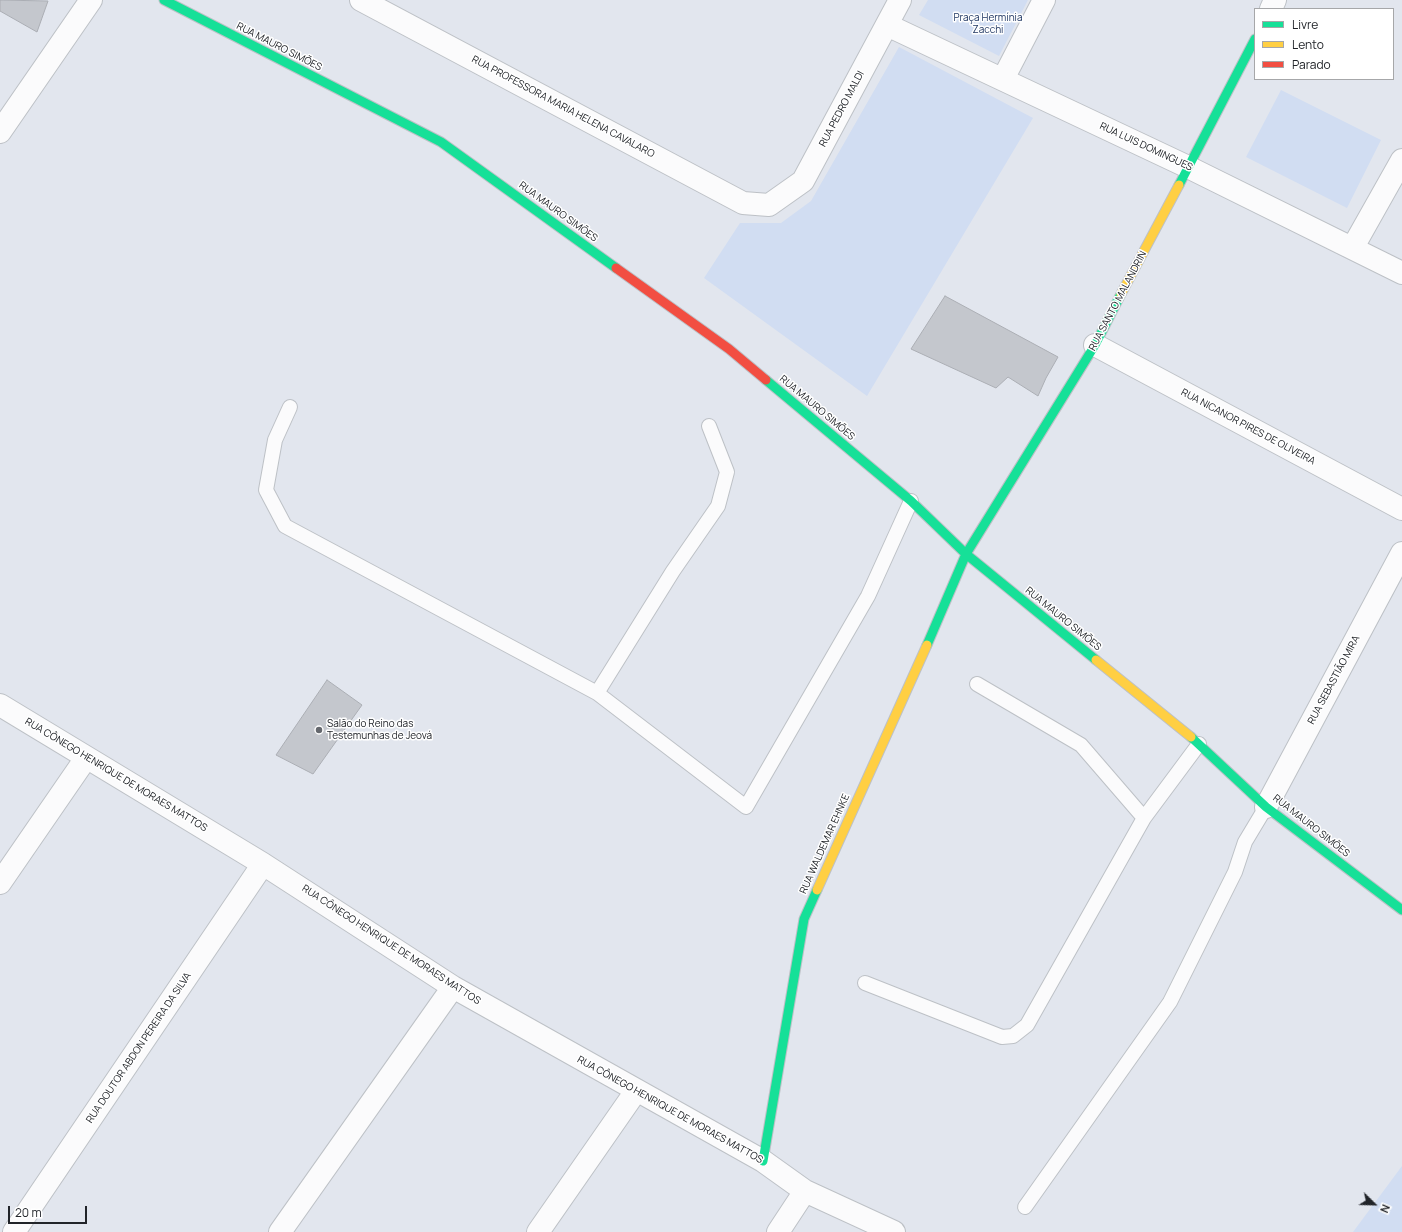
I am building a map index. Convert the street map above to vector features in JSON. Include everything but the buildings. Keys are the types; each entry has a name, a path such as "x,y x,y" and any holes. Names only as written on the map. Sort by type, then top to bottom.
{"street":[{"path":"0,132 91,0"},
{"name":"RUA MAURO SIMÕES","path":"164,0 441,142 729,349 911,501 966,554 1199,744 1266,807 1402,910"},
{"name":"RUA PROFESSORA MARIA HELENA CAVALARO","path":"360,0 743,203 769,205"},
{"name":"RUA PEDRO MALDI","path":"769,205 803,180 900,0"},
{"path":"1003,80 1044,0"},
{"name":"RUA LUIS DOMINGUES","path":"887,25 1188,167 1402,273"},
{"name":"RUA SANTO MALANDRIN","path":"966,554 1095,345 1254,41"},
{"path":"1353,248 1402,160"},
{"name":"RUA NICANOR PIRES DE OLIVEIRA","path":"1095,345 1402,509"},
{"name":"RUA SEBASTIÃO MIRA","path":"1266,807 1402,552"},
{"name":"RUA WALDEMAR EHNKE","path":"763,1161 804,919 939,619 966,554"},
{"name":"RUA CÔNEGO HENRIQUE DE MORAES MATTOS","path":"0,705 264,864 453,987 763,1161 805,1191 894,1232"},
{"path":"0,884 86,758"},
{"name":"RUA DOUTOR ABDON PEREIRA DA SILVA","path":"14,1232 264,864"},
{"path":"280,1232 453,987"},
{"path":"538,1232 636,1091"},
{"path":"778,1232 805,1191"}],"lane":[{"path":"290,407 275,440 266,490 285,526 597,693 746,807 868,596 911,501"},
{"path":"597,693 673,571 718,506 727,472 709,426"},
{"path":"977,684 1081,745 1144,818"},
{"path":"865,983 1002,1037 1013,1036 1027,1025 1144,818 1199,744"},
{"path":"1025,1207 1170,1002 1235,872 1245,842 1266,807"}],"green space":[{"name":"Praça Hermínia Zacchi","path":"928,0 1028,0 999,56 919,15"},
{"path":"899,47 1033,118 867,396 704,278 740,223 781,223 811,201"},
{"path":"1281,90 1381,140 1347,208 1246,157"},
{"path":"1402,1166 1402,1232 1353,1232"}],"traffic: fast":[{"path":"164,0 441,142 616,268"},
{"path":"1179,185 1254,41"},
{"path":"927,645 966,554 1095,345 1121,294"},
{"path":"766,380 911,501 966,554 1096,660"},
{"path":"1191,737 1266,807 1402,910"},
{"path":"763,1161 804,919 817,890"}],"traffic: slow":[{"path":"1121,294 1179,185"},
{"path":"817,890 927,645"},
{"path":"1096,660 1191,737"}],"traffic: jam":[{"path":"616,268 729,349 766,380"}],"place":[{"name":"Salão do Reino das Testemunhas de Jeová","path":"319,730"}]}
